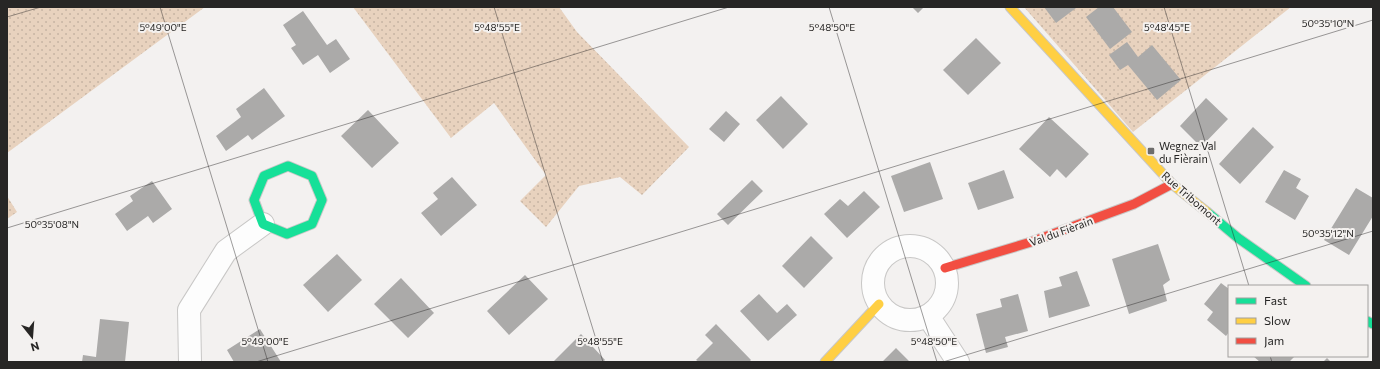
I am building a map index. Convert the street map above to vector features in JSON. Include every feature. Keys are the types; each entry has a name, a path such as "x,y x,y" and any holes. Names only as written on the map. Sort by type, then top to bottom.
{"street":[{"name":"Rue Tribomont","path":"1010,7 1172,184 1238,238 1305,285"},
{"path":"288,166 312,176 322,200 312,224 287,234 263,224 254,200 264,176 288,166"},
{"name":"Val du Fièrain","path":"945,268 1031,242 1134,204 1172,184"},
{"path":"190,362 189,310 226,250 263,224"},
{"path":"901,246 919,246 935,254 945,268 948,282 946,295 939,307 928,316 916,320 902,319 888,314 879,304 873,287 875,270 885,255 901,246"},
{"path":"825,362 879,304"},
{"path":"928,316 958,362"}],"shaded area":[{"path":"7,7 205,7 7,153"},
{"path":"353,7 559,7 577,32 689,147 642,195 620,177 579,186 546,227 520,201 546,175 494,103 451,138"},
{"path":"1024,7 1291,7 1133,132"},
{"path":"7,196 17,212 7,219"}],"building":[{"path":"912,7 924,7 918,13"},
{"path":"1044,7 1075,7 1076,8 1056,23"},
{"path":"1099,7 1113,7 1132,32 1110,49 1086,17"},
{"path":"303,11 327,45 336,39 350,59 330,73 318,55 303,65 291,48 296,45 283,25"},
{"path":"976,38 1001,63 968,95 943,70"},
{"path":"1127,42 1138,57 1152,45 1181,80 1157,100 1128,65 1120,70 1109,55"},
{"path":"264,88 285,116 252,140 248,135 226,151 216,136 241,117 236,109"},
{"path":"781,96 808,124 783,149 756,120"},
{"path":"1206,98 1228,119 1201,147 1180,126"},
{"path":"368,110 399,143 372,168 341,136"},
{"path":"726,111 740,124 724,142 709,129"},
{"path":"1049,117 1089,154 1066,178 1057,169 1050,177 1019,149"},
{"path":"1253,127 1274,147 1240,184 1219,164"},
{"path":"930,162 943,199 904,212 891,176"},
{"path":"1004,170 1014,198 978,210 968,183"},
{"path":"1284,170 1301,179 1296,188 1309,196 1295,220 1265,202"},
{"path":"452,177 477,205 441,236 421,213 438,199 433,193"},
{"path":"752,180 763,191 728,225 717,214"},
{"path":"152,181 172,209 153,223 148,216 127,231 115,214 133,201 130,196"},
{"path":"1356,188 1373,198 1373,216 1349,255 1324,240"},
{"path":"864,191 880,207 847,238 824,214 840,199 848,206"},
{"path":"811,236 833,258 804,288 782,266"},
{"path":"1158,244 1170,280 1163,285 1167,301 1129,314 1112,259"},
{"path":"337,254 362,280 328,312 303,285"},
{"path":"1077,271 1090,306 1049,318 1044,291 1062,286 1059,277"},
{"path":"525,275 548,299 509,335 487,311"},
{"path":"401,278 434,313 408,338 374,304"},
{"path":"1221,283 1228,288 1228,333 1226,336 1207,320 1213,312 1204,304"},
{"path":"759,294 777,313 787,304 797,315 768,341 740,311"},
{"path":"1018,294 1028,331 1005,337 1008,347 986,353 976,314 1002,307 1000,299"},
{"path":"100,319 129,322 125,362 82,362 83,355 96,357"},
{"path":"716,324 751,360 749,362 699,362 696,360 713,343 705,335"},
{"path":"260,329 281,362 234,362 227,350"},
{"path":"581,334 605,360 603,362 553,362"},
{"path":"896,348 910,362 882,362"},
{"path":"1254,357 1294,357 1289,362 1260,362"},
{"path":"1327,358 1331,362 1323,362"}],"traffic: fast":[{"path":"288,166 312,176 322,200 312,224 287,234 263,224 254,200 264,176 288,166"},
{"path":"1207,212 1238,238 1305,285"},
{"path":"1368,322 1373,324"}],"traffic: slow":[{"path":"1010,7 1172,184 1207,212"},
{"path":"825,362 879,304"}],"traffic: jam":[{"path":"945,268 1031,242 1134,204 1172,184"}],"place":[{"name":"Wegnez Val du Fièrain","path":"1151,151"}]}
